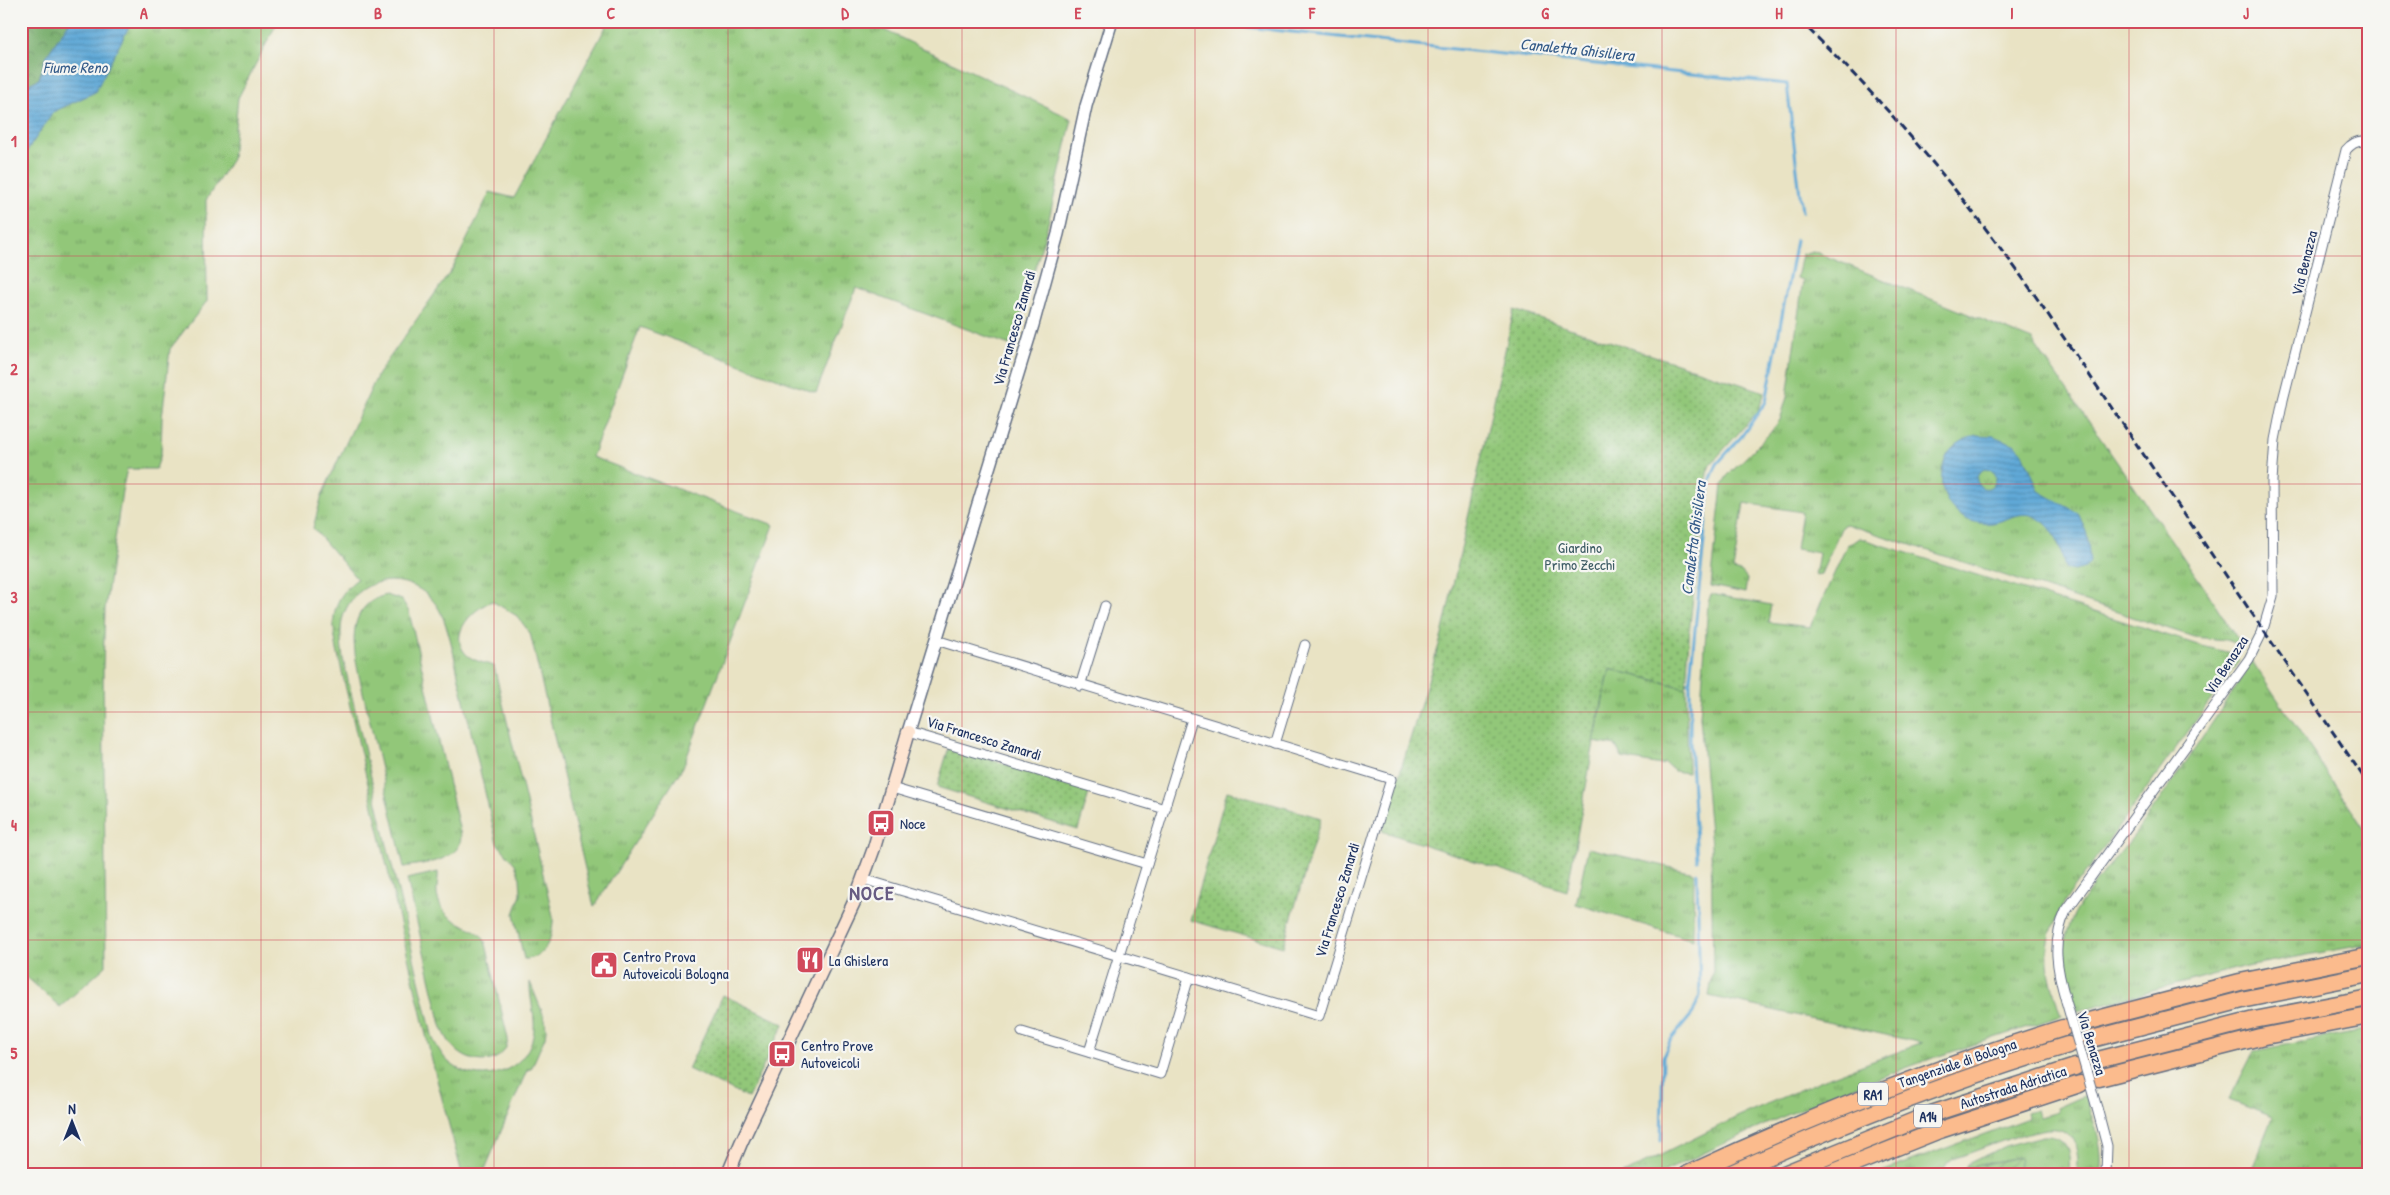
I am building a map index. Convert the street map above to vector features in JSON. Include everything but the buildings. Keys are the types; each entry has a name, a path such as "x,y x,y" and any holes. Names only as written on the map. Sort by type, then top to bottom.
{"highway":[{"path":"2082,1022 2240,982 2369,956"},
{"path":"2088,1040 2238,1001 2369,974"},
{"path":"2094,1061 2254,1020 2369,998"},
{"path":"2099,1078 2241,1042 2369,1016"},
{"name":"Tangenziale di Bologna","path":"1688,1174 1847,1104 1967,1059 2063,1028"},
{"name":"Autostrada Adriatica","path":"1729,1174 1839,1126 1924,1092 2068,1045"},
{"name":"Autostrada Adriatica","path":"1784,1174 1922,1118 2075,1067"},
{"path":"1830,1174 1937,1131 2080,1084"}],"main road":[{"name":"Via Francesco Zanardi","path":"728,1174 864,879 908,732"}],"street":[{"name":"Via Francesco Zanardi","path":"1112,21 1086,106 1058,234 1033,325 908,732 1165,809"},
{"name":"Via Benazza","path":"2106,1174 2107,1146 2058,974 2056,945 2060,926 2066,911 2249,659 2270,611 2273,596 2272,481 2275,440 2283,400 2346,150 2352,144 2364,140 2369,142"},
{"path":"1080,686 1105,606"},
{"name":"Via Francesco Zanardi","path":"864,879 1319,1016 1391,779 1080,686 936,640"},
{"path":"1275,744 1305,645"},
{"path":"1089,1052 1192,720"},
{"path":"892,788 1147,864"},
{"path":"1022,1032 1160,1074 1189,978"}],"green space":[{"path":"21,21 70,21 46,57 39,79 21,88"},
{"path":"131,21 278,21 238,98 232,159 206,200 207,301 170,349 162,418 161,454 156,469 127,469 122,491 105,609 103,667 106,966 60,1007 21,972 21,885 25,865 21,840 20,741 22,694 28,649 21,643 21,160 53,112 95,92"},
{"path":"609,21 865,21 1072,119 1046,232 1012,346 856,288 816,393 640,327 592,457 774,525 683,767 594,907 530,633 517,616 492,601 478,609 462,629 461,645 465,653 475,660 494,666 553,916 550,938 543,951 538,955 524,959 514,914 521,894 520,878 515,864 497,843 450,640 440,611 431,599 420,590 408,584 394,581 381,582 368,587 356,595 347,607 341,626 343,659 433,1039 441,1053 451,1064 473,1074 485,1075 507,1069 517,1063 531,1043 534,1020 530,982 545,1019 545,1037 531,1069 527,1070 483,1174 462,1174 432,1061 337,650 334,628 335,611 342,595 357,579 313,528 322,495 378,374 453,268 490,192 514,198"},
{"path":"1813,251 2032,340 2206,590 2242,646 2226,640 2194,637 1846,524 1842,526 1821,574 1815,575 1819,553 1796,549 1802,512 1744,503 1733,570 1741,572 1747,579 1745,593 1711,586 1722,485 1727,476 1770,433 1780,420 1787,397 1803,280 1797,278 1802,254"},
{"name":"Giardino Primo Zecchi","path":"1514,310 1765,392 1758,411 1710,465 1707,473 1690,624 1686,688 1610,669 1599,715 1567,891 1382,831 1442,635"},
{"path":"1860,538 2198,645 2231,653 2240,660 2069,895 2059,912 2049,941 2048,954 2051,982 2061,1016 1930,1059 1849,1089 1775,1120 1659,1174 1623,1174 1739,1116 1827,1078 1922,1043 1709,996 1713,972 1711,846 1700,717 1708,603 1711,594 1771,605 1768,622 1810,627 1847,545"},
{"path":"386,595 402,600 409,612 461,836 459,845 448,856 440,860 404,867 354,648 354,636 359,616 365,607 374,600"},
{"path":"2252,661 2369,836 2369,944 2246,966 2077,1011 2066,973 2064,952 2067,933 2078,908 2096,882 2135,834 2210,727"},
{"path":"1610,669 1686,688 1688,773 1674,771 1665,763 1661,765 1622,758 1616,746 1594,742"},
{"path":"949,747 1090,790 1078,830 937,787"},
{"path":"1227,791 1321,818 1283,947 1190,920"},
{"path":"1588,848 1694,873 1693,940 1576,904"},
{"path":"438,872 437,896 442,909 455,921 477,932 486,944 508,1039 502,1053 490,1060 475,1060 461,1054 449,1041 441,1025 407,879"},
{"path":"723,995 784,1024 748,1098 688,1069"},
{"path":"2369,1029 2369,1174 2250,1174 2273,1117 2229,1100 2254,1051"},
{"path":"2085,1095 2100,1143 2100,1174 2077,1174 2078,1163 2075,1144 2064,1131 2055,1129 2026,1133 1952,1159 1947,1163 1942,1174 1923,1174 1910,1170 1906,1174 1876,1174 2028,1118 2027,1113 2037,1110 2040,1117 2057,1112 2056,1108"},
{"path":"2043,1136 2058,1138 2066,1146 2069,1159 2069,1174 2017,1174 2019,1157 1965,1168 1967,1164 2005,1146"},
{"path":"2020,1157 2017,1174 1965,1174 1965,1168"}],"water":[{"name":"Fiume Reno","path":"70,21 132,21 95,92 53,112 21,160 21,88 39,79 46,57"},
{"path":"1977,435 1993,436 2016,445 2023,453 2039,491 2078,513 2087,534 2090,562 2085,568 2074,571 2065,568 2053,532 2043,521 2036,517 2025,514 1998,522 1979,523 1957,513 1950,505 1942,484 1945,460 1954,447 1962,441","holes":["1984,469 1995,474 1996,478 1992,486 1984,488 1979,485 1977,476 1980,472"]},
{"path":"21,643 28,649 21,681"},
{"path":"21,840 26,875 21,885"}],"waterway":[{"name":"Canaletta Ghisiliera","path":"1238,21 1245,27 1787,84 1802,212"},
{"name":"Canaletta Ghisiliera","path":"1697,860 1690,743 1690,679 1710,481 1717,464 1741,437 1766,402 1796,240"},
{"name":"Canaletta Ghisiliera","path":"1661,1141 1663,1057 1670,1041 1693,1013 1700,995 1697,873"}],"railway":[{"path":"1800,21 1893,117 1951,185 2006,255 2369,785"}],"place":[{"name":"Noce","path":"881,823"},
{"name":"La Ghislera","path":"810,960"},
{"name":"Centro Prova Autoveicoli Bologna","path":"604,965"},
{"name":"Centro Prove Autoveicoli","path":"782,1054"}],"district":[{"name":"NOCE","path":"872,892"}]}
